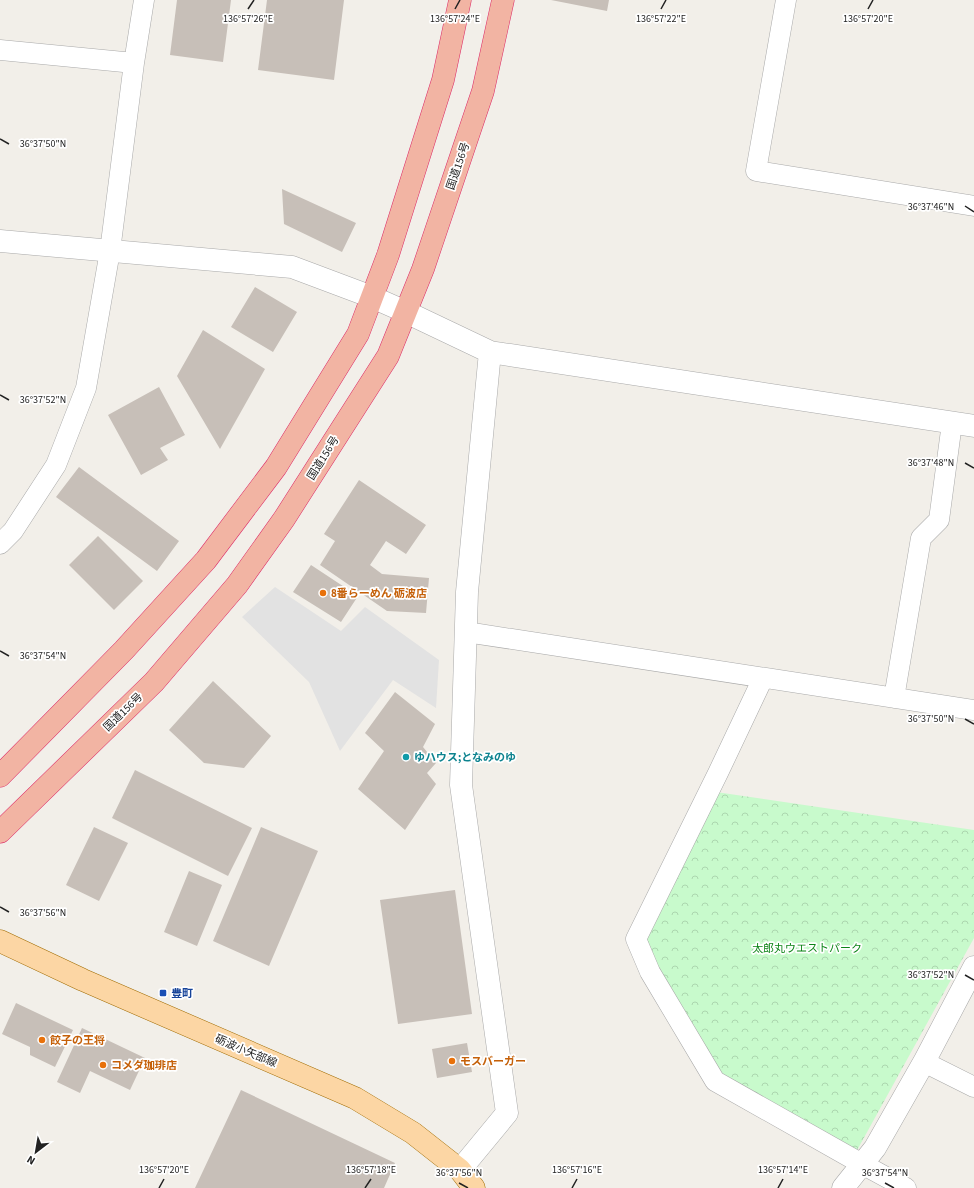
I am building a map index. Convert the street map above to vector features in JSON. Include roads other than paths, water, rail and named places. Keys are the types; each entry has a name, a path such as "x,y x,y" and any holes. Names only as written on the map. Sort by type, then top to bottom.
{"highway":[{"path":"0,776 124,650 206,560 276,467 358,334 388,255 443,80 460,0"},
{"name":"国道156号","path":"0,832 154,682 237,585 284,520 388,356 423,269 483,91 503,0"}],"main road":[{"name":"砺波小矢部線","path":"0,941 90,983 356,1098 413,1133 460,1170 474,1188"}],"street":[{"path":"0,544 13,531 56,465 86,388 110,251 134,63 144,0"},
{"path":"786,0 756,171 974,206"},
{"path":"0,50 134,63"},
{"path":"0,241 292,267 372,297 490,352 974,426"},
{"path":"460,1170 507,1113 461,785 467,592 490,352"},
{"path":"894,698 921,538 939,520 952,423"},
{"path":"466,632 974,710"},
{"path":"762,678 718,773 636,939 650,972 715,1081 906,1188"},
{"path":"843,1188 875,1148 924,1062 974,967"},
{"path":"924,1062 974,1087"}],"place":[{"name":"8番らーめん 砺波店","path":"323,593"},
{"name":"ゆハウス;となみのゆ","path":"406,757"},
{"name":"豊町","path":"163,993"},
{"name":"餃子の王将","path":"42,1040"},
{"name":"モスバーガー","path":"452,1061"},
{"name":"コメダ珈琲店","path":"103,1065"}],"park label":[{"name":"太郎丸ウエストパーク","path":"807,948"}]}
